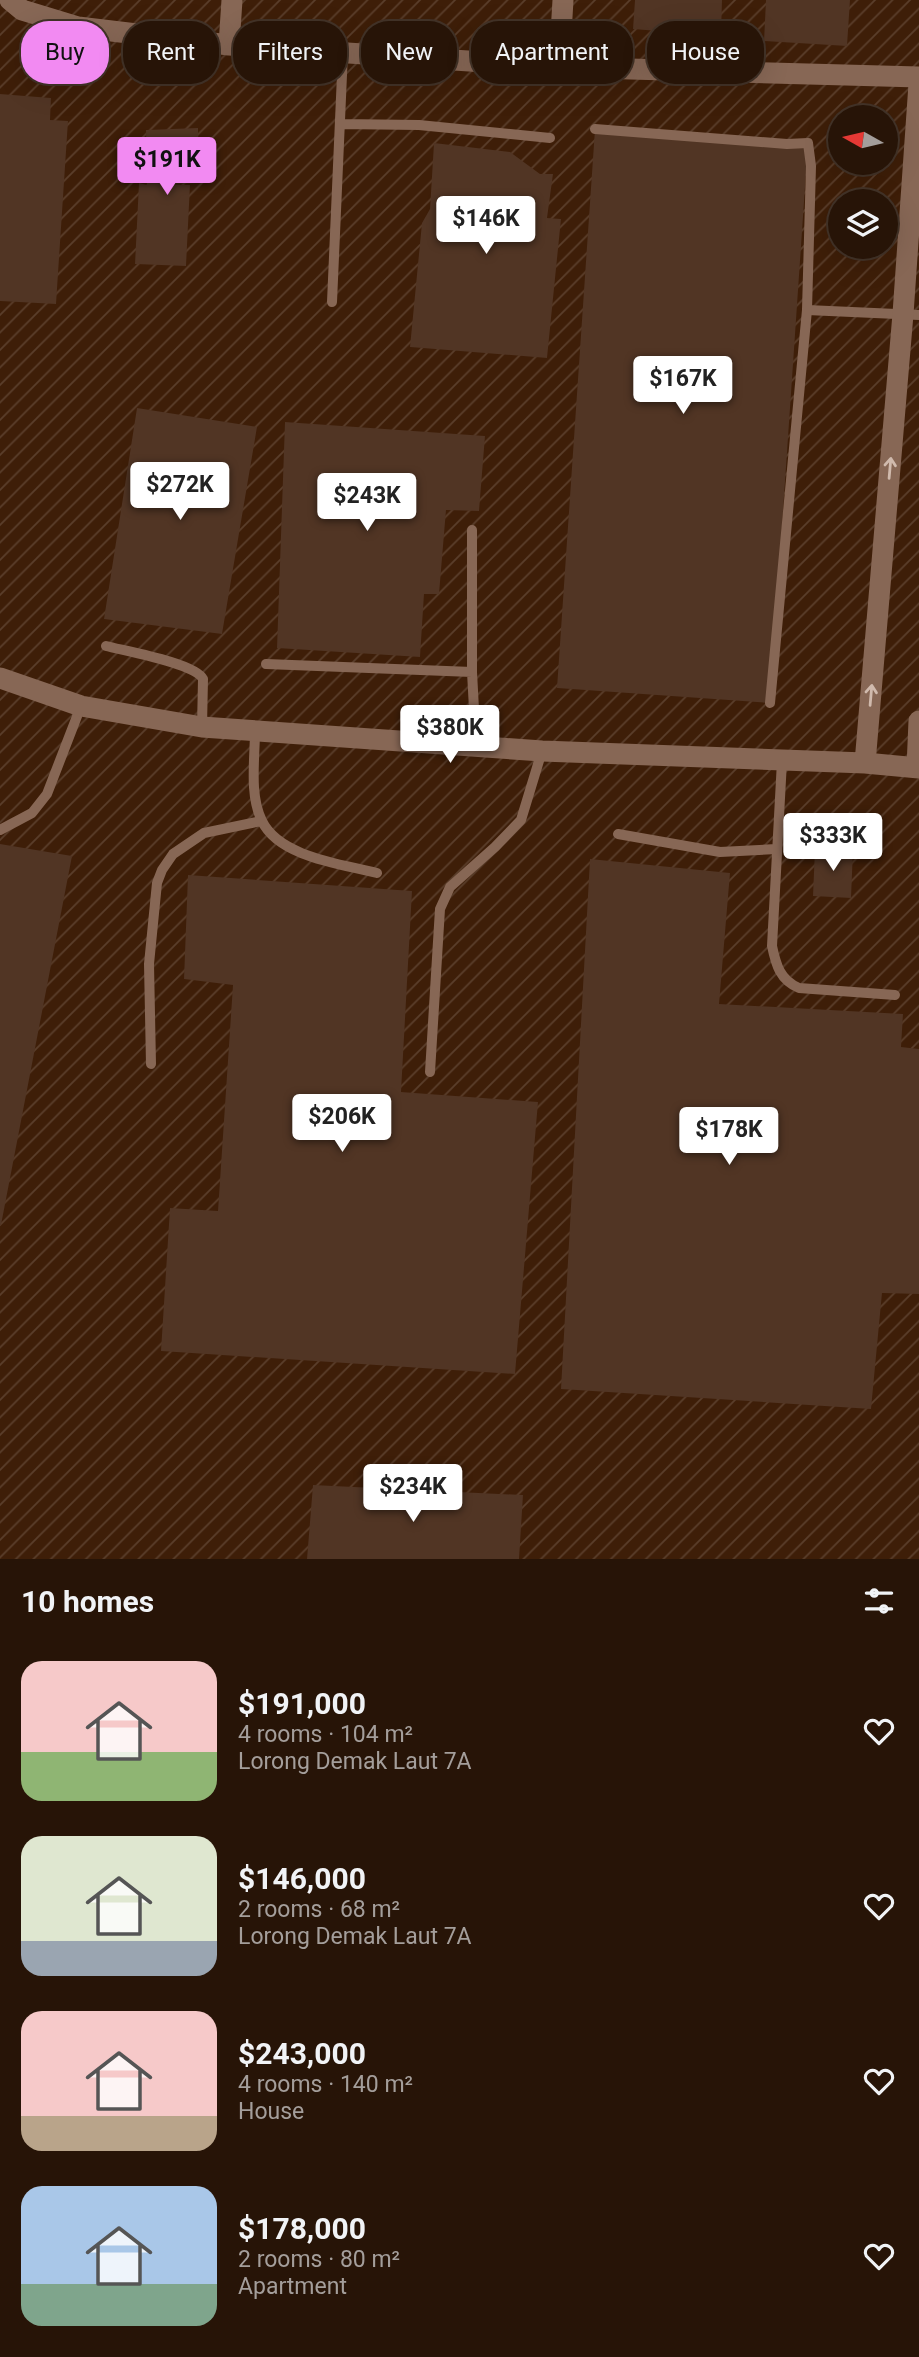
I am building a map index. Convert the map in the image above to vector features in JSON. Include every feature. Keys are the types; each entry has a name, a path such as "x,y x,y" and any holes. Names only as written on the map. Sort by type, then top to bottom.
{"street":[{"path":"10,0 22,10 78,27 233,45"},
{"path":"229,45 232,0"},
{"path":"562,21 563,0"},
{"path":"347,52 471,61"},
{"path":"633,69 919,77"},
{"path":"865,763 911,315 919,84"},
{"path":"0,678 81,706 202,727 542,751 865,763 918,768 919,721"}],"lane":[{"path":"332,302 342,84"},
{"path":"340,124 419,125 550,138"},
{"path":"595,129 808,144 811,166 807,310 770,703"},
{"path":"807,310 911,315"},
{"path":"472,530 472,671 476,746"},
{"path":"106,646 187,667 200,673 203,679 202,727"},
{"path":"266,664 472,671"},
{"path":"0,830 32,813 47,794 81,706"},
{"path":"255,730 255,794 261,821 277,839 293,851 377,873"},
{"path":"430,1072 440,909 450,887 521,820 542,751"},
{"path":"782,761 772,946 781,975 788,983 799,988 895,995"},
{"path":"150,1064 149,964 157,883 162,870 173,854 204,834 261,821"},
{"path":"618,834 720,852 776,849"}],"shaded area":[{"path":"0,0 919,0 919,1559 0,1559"}],"building":[{"path":"635,0 722,0 721,21 647,21 647,30 633,29"},
{"path":"766,0 850,0 847,46 764,41"},
{"path":"0,94 51,98 50,120 68,121 56,304 0,301"},
{"path":"198,128 199,183 161,184 190,185 186,266 135,264 139,183 147,185 146,130"},
{"path":"595,129 808,143 770,703 557,688"},
{"path":"434,143 510,152 540,174 553,174 547,218 561,219 547,358 410,347 422,223 430,209"},
{"path":"137,408 257,427 222,634 104,619"},
{"path":"285,422 485,436 479,511 446,510 439,594 424,594 420,657 277,648"},
{"path":"0,844 72,856 1,1225 0,1225"},
{"path":"815,848 853,850 851,898 813,896"},
{"path":"590,859 730,873 719,1004 903,1014 901,1047 919,1049 919,1294 882,1293 871,1409 561,1389"},
{"path":"188,875 412,891 401,1092 538,1102 515,1374 161,1351 170,1208 218,1211 233,985 184,979"},
{"path":"313,1485 523,1495 519,1559 307,1559"}]}
